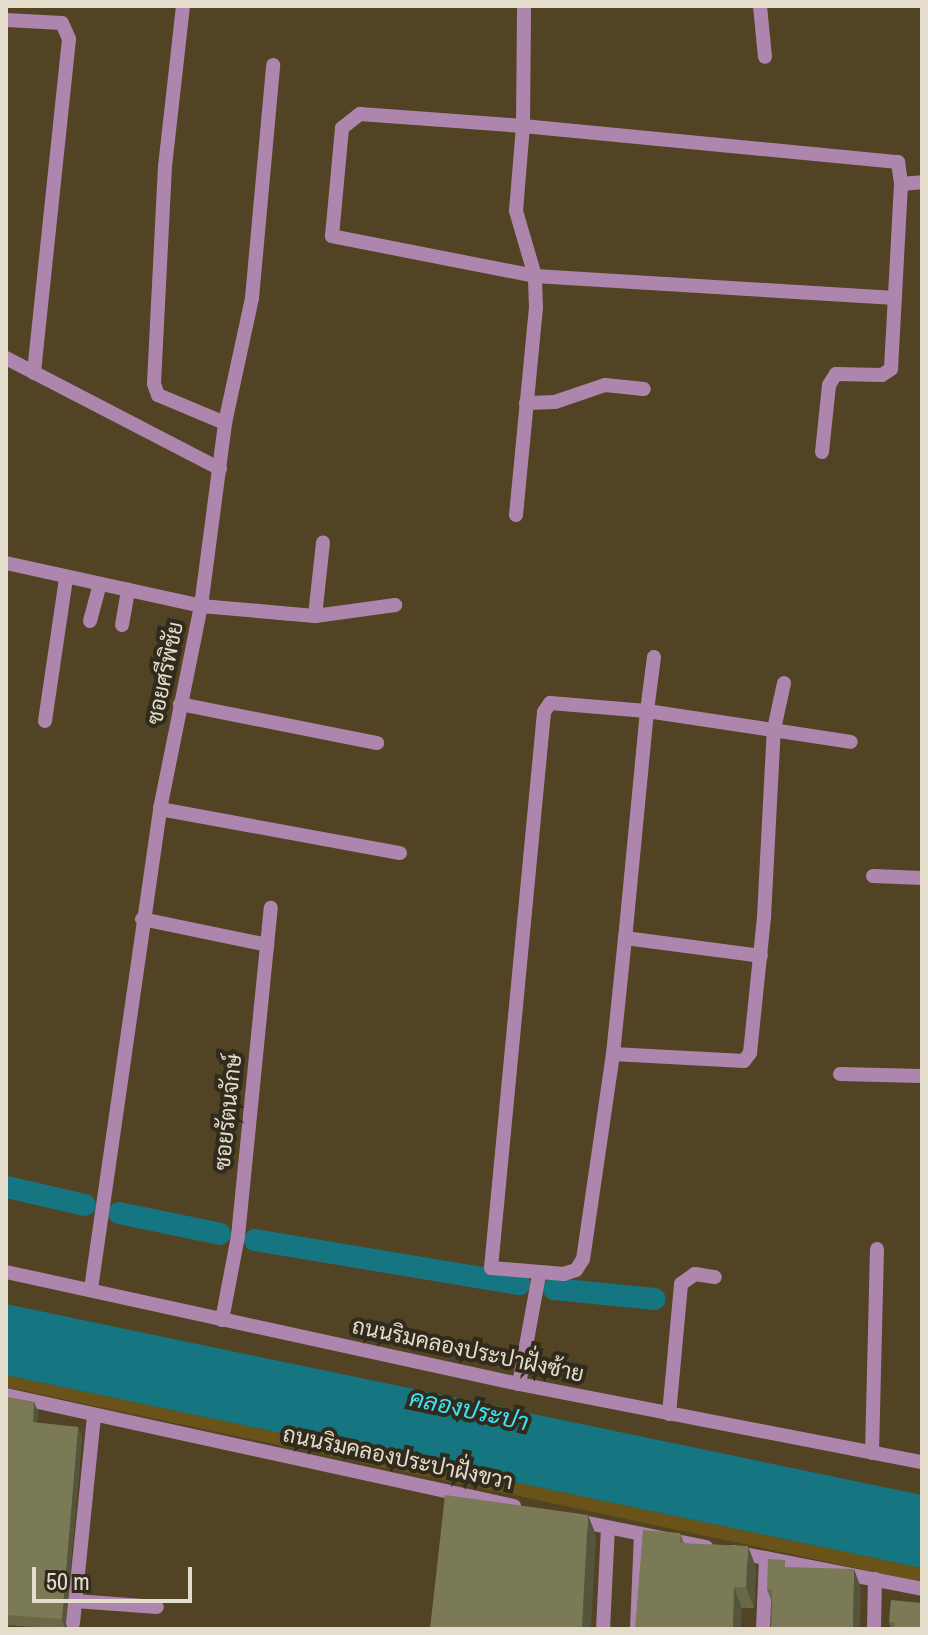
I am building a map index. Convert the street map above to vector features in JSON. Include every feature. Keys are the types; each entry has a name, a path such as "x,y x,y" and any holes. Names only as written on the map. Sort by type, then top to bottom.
{"street":[{"path":"183,6 165,166 154,384 158,395 225,423"},
{"path":"516,515 535,276 516,211 523,126 524,6"},
{"path":"760,6 765,57"},
{"path":"6,20 62,23 69,39 34,373"},
{"name":"ซอยศรีพิชัย","path":"91,1289 142,919 160,809 201,606 225,423 252,298 273,65"},
{"path":"822,452 829,385 836,374 882,375 891,369 895,298 901,184 898,162 523,126 353,116 339,141 330,227 332,236 344,240 535,276 895,298"},
{"path":"901,184 922,182"},
{"path":"6,358 220,469"},
{"path":"526,403 555,402 605,385 644,389"},
{"path":"315,616 323,542"},
{"path":"6,563 201,606 315,616 395,605"},
{"path":"45,721 66,578"},
{"path":"90,621 100,584"},
{"path":"122,625 128,590"},
{"path":"654,657 647,711 613,1054 583,1259 576,1270 539,1275 491,1268 544,712 557,700 647,711 774,729 851,742"},
{"path":"613,1054 744,1061 752,1043 761,956 774,729 784,683"},
{"path":"180,704 377,743"},
{"path":"160,809 400,853"},
{"path":"873,876 922,878"},
{"name":"ซอยรัตนจักษ์","path":"222,1320 238,1236 271,908"},
{"path":"142,919 267,945"},
{"path":"625,938 761,956"},
{"path":"840,1074 922,1076"},
{"path":"872,1453 877,1249"},
{"name":"ถนนริมคลองประปาฝั่งซ้าย","path":"6,1272 519,1384 922,1462"},
{"path":"669,1414 678,1291 695,1274 715,1277"},
{"path":"519,1384 539,1275"},
{"name":"ถนนริมคลองประปาฝั่งขวา","path":"6,1395 531,1510"},
{"path":"73,1623 94,1415"},
{"path":"562,1517 922,1589"},
{"path":"603,1629 608,1528"},
{"path":"637,1629 641,1535"},
{"path":"763,1629 766,1558"},
{"path":"874,1629 875,1579"},
{"path":"75,1601 157,1607"}],"shaded area":[{"path":"6,1375 922,1568 922,1582 6,1387"}],"water":[{"name":"คลองประปา","path":"6,1304 922,1495 922,1568 6,1375"}],"building":[{"path":"6,1397 34,1402 33,1422 78,1427 62,1619 6,1615"},
{"path":"445,1495 588,1515 582,1629 430,1629"},
{"path":"643,1530 680,1533 680,1543 748,1546 746,1587 734,1587 733,1629 635,1629"},
{"path":"768,1559 785,1560 785,1567 854,1569 853,1629 771,1629 772,1589 767,1589"},
{"path":"891,1600 922,1603 922,1629 894,1629 895,1623 889,1622"}],"waterway":[{"path":"7,1187 85,1205"},
{"path":"119,1213 220,1234"},
{"path":"255,1240 519,1284"},
{"path":"554,1289 655,1299"}]}
